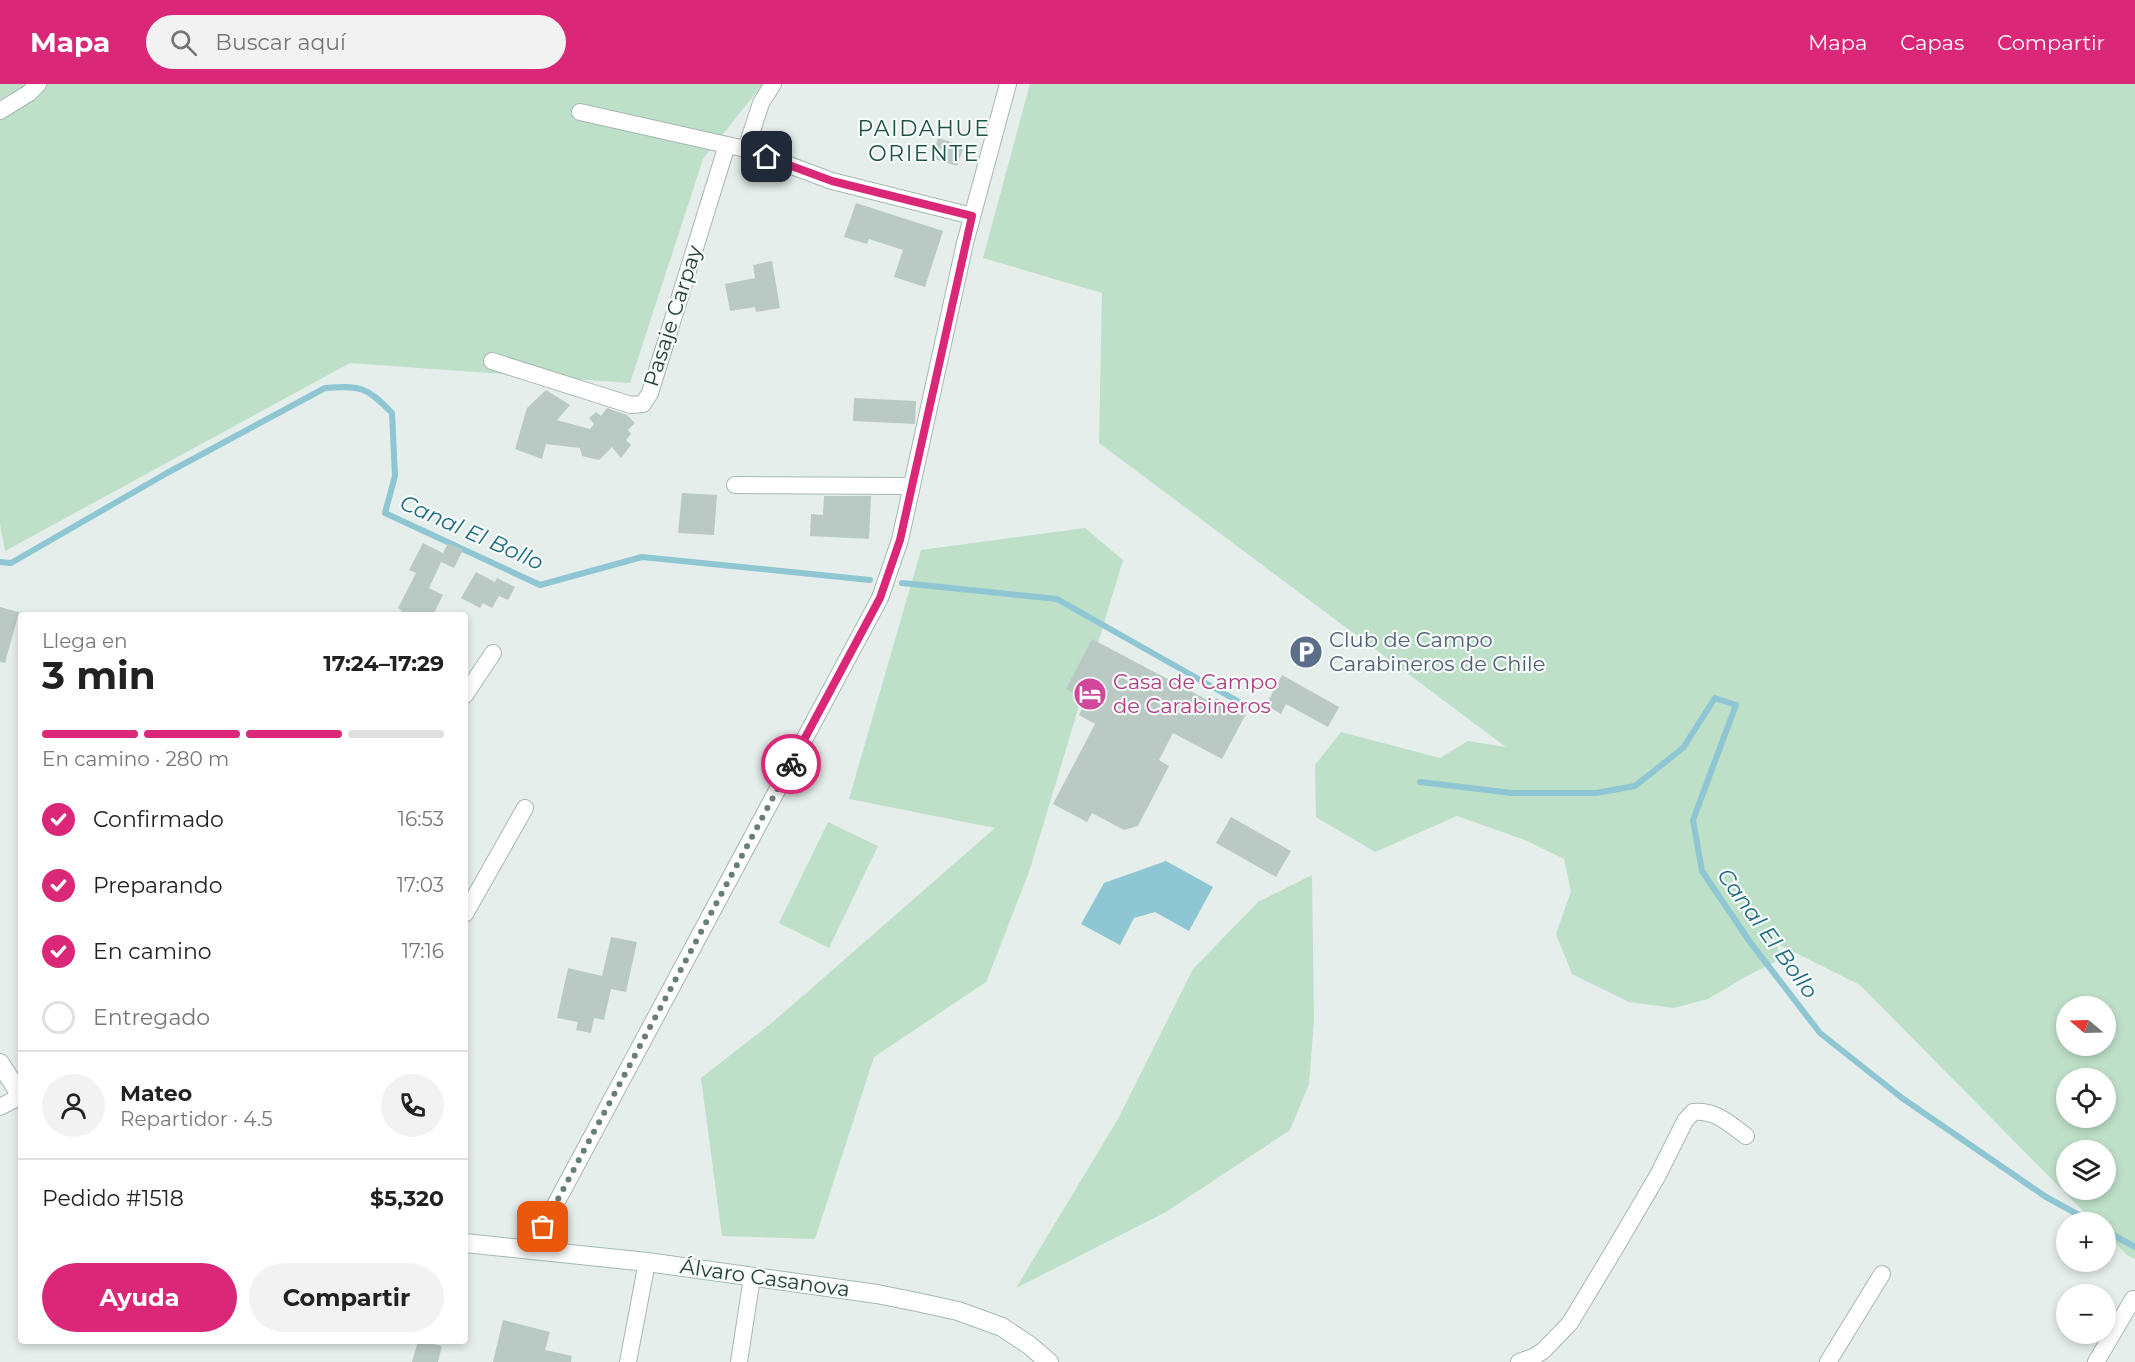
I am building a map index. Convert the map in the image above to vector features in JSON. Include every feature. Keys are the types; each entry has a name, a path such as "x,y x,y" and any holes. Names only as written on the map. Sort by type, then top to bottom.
{"street":[{"path":"0,111 29,93 38,84"},
{"path":"746,149 761,103 773,84"},
{"path":"532,1248 880,598 900,540 972,216 1008,84"},
{"path":"580,112 746,149 832,181 972,216"},
{"name":"Pasaje Carpay","path":"492,361 631,405 643,404 650,393 727,145"},
{"path":"735,485 912,486"},
{"path":"468,690 493,653"},
{"path":"468,909 525,808"},
{"path":"0,1062 18,1091"},
{"path":"0,1107 18,1098"},
{"path":"1520,1362 1543,1351 1570,1323 1658,1175 1685,1121 1693,1112 1706,1111 1714,1114 1746,1136"},
{"name":"Álvaro Casanova","path":"468,1243 532,1248 647,1262 877,1294 958,1311 1002,1327 1049,1362"},
{"path":"628,1362 647,1262"},
{"path":"1828,1362 1882,1274"},
{"path":"739,1362 752,1277"},
{"path":"2096,1362 2133,1299"}],"green space":[{"path":"0,84 763,84 703,159 630,383 350,363 5,551 0,524"},
{"path":"1030,84 2135,84 2135,1259 2127,1255 2116,1244 2116,1212 2084,1212 2072,1200 2116,1200 2116,1140 2056,1140 2056,1184 1860,985 1776,943 1781,959 1708,999 1674,1008 1629,1002 1572,974 1556,934 1571,891 1564,859 1525,840 1457,816 1375,852 1316,817 1315,765 1341,732 1440,758 1468,741 1506,747 1099,443 1102,293 983,258"},
{"path":"1085,528 1123,560 1029,872 986,982 874,1057 815,1239 722,1236 701,1078 773,1022 995,828 849,799 921,550"},
{"path":"828,822 878,846 829,948 779,923"},
{"path":"1312,875 1314,1021 1309,1084 1290,1130 1166,1212 1016,1288 1118,1119 1193,969 1258,902"}],"water":[{"path":"1166,861 1213,887 1189,931 1155,912 1134,918 1120,945 1081,924 1104,883"}],"building":[{"path":"938,138 964,146 957,166 932,158"},
{"path":"856,203 943,231 925,287 894,277 903,250 869,239 867,244 844,237"},
{"path":"772,261 780,308 756,312 755,307 730,311 725,284 755,278 753,265"},
{"path":"546,390 570,405 557,420 590,429 594,424 589,418 596,412 601,416 607,408 627,415 635,423 628,430 631,434 626,440 631,445 621,458 612,447 599,460 582,456 580,448 546,444 542,459 515,449 527,408"},
{"path":"854,398 916,401 915,424 853,421"},
{"path":"682,493 717,495 714,535 678,533"},
{"path":"824,496 871,496 869,539 810,536 811,514 823,515"},
{"path":"423,543 443,553 448,543 463,550 454,568 441,562 429,588 443,595 434,612 402,612 398,608 416,573 409,570"},
{"path":"476,572 495,582 497,578 515,587 508,600 499,596 492,608 483,603 480,608 461,598"},
{"path":"0,607 19,612 5,663 0,662"},
{"path":"1092,639 1213,703 1216,698 1246,714 1222,759 1173,733 1159,760 1169,766 1138,826 1124,830 1092,813 1087,822 1053,804 1095,724 1079,715 1087,700 1066,689"},
{"path":"1282,675 1339,707 1328,727 1286,704 1281,714 1266,705"},
{"path":"1231,817 1291,851 1276,877 1216,843"},
{"path":"611,937 637,942 626,992 611,989 604,1020 594,1018 591,1033 576,1030 578,1022 557,1018 568,968 602,976"},
{"path":"503,1320 550,1332 545,1350 572,1356 571,1362 493,1362"},
{"path":"417,1344 442,1346 438,1362 412,1362"}],"waterway":[{"name":"Canal El Bollo","path":"0,562 11,563 167,473 325,388 347,387 369,393 392,413 395,476 385,513 540,585 642,557 870,580"},
{"name":"Canal El Bollo","path":"902,583 1057,599 1248,707"},
{"name":"Canal El Bollo","path":"1420,782 1512,793 1596,793 1635,786 1683,748 1715,698 1736,705 1693,820 1702,871 1750,942 1820,1033 1902,1098 2046,1197 2074,1212"},
{"name":"Canal El Bollo","path":"2116,1237 2135,1247"}],"way so far":[{"path":"543,1227 791,764"}],"place":[{"name":"Club de Campo Carabineros de Chile","path":"1306,652"},
{"name":"Casa de Campo de Carabineros","path":"1090,694"}],"district":[{"name":"PAIDAHUE ORIENTE","path":"924,140"}],"route":[{"path":"767,157 832,181 972,216 900,540 880,598 791,764"}]}
